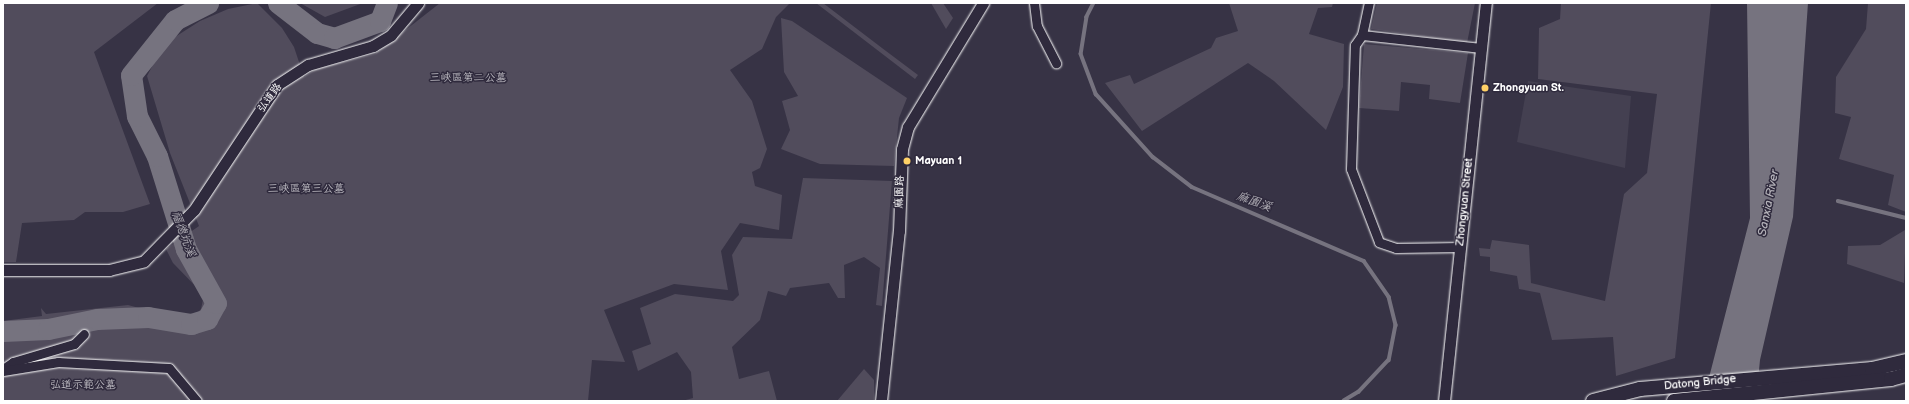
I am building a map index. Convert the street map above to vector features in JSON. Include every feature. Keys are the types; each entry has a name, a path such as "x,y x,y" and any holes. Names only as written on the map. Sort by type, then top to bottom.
{"main road":[{"name":"Datong Bridge","path":"1593,401 1610,395 1790,374 1872,369 1906,361"},
{"name":"Datong Bridge","path":"1674,401 1783,390 1906,375"}],"street":[{"name":"弘道路","path":"3,270 109,270 144,261 167,240 194,210 277,85 308,65 374,46 391,36 418,3"},
{"name":"麻園路","path":"881,401 898,239 902,149 916,110 983,3"},
{"path":"1034,3 1038,26 1056,63"},
{"path":"1369,3 1362,35 1355,45 1350,169 1364,212 1379,242 1396,248 1460,247"},
{"name":"Zhongyuan Street","path":"1444,401 1486,3"},
{"path":"1362,35 1481,48"},
{"path":"3,370 13,362 74,344 84,334"},
{"path":"3,370 58,362 169,368 197,401"}],"shaded area":[{"path":"1528,81 1631,96 1625,168 1517,142"}],"green space":[{"path":"3,3 158,3 94,52 150,204 123,212 85,212 74,220 22,223 16,262 3,262"},
{"path":"257,3 282,28 294,47 304,77 316,69 375,54 440,3 790,3 776,17 762,49 730,70 752,101 767,149 760,168 752,172 755,186 782,195 779,230 740,223 721,251 728,290 674,284 604,310 625,362 592,360 588,401 3,401 3,321 42,316 41,308 46,314 128,305 176,318 195,315 201,309 204,295 173,263 166,249 199,226 170,153 147,76 164,44 200,21 228,9"},
{"path":"300,3 363,3 325,17"},
{"path":"816,3 823,3 918,75 915,79"},
{"path":"931,3 943,3 953,18 946,29"},
{"path":"1229,3 1333,3 1332,7 1318,8 1309,34 1344,44 1343,87 1326,130 1274,81 1248,63 1142,131 1105,83 1130,75 1134,84 1211,48 1216,38 1238,31"},
{"path":"1377,3 1475,3 1467,43 1371,29"},
{"path":"1561,3 1711,3 1675,358 1616,376 1613,337 1552,340 1540,293 1519,289 1517,276 1490,271 1490,257 1480,256 1479,248 1490,249 1492,240 1529,245 1531,283 1605,301 1624,194 1647,173 1657,94 1538,79 1539,28 1560,19"},
{"path":"1868,3 1906,3 1906,212 1888,205 1894,175 1839,159 1851,117 1835,113 1836,77 1866,29"},
{"path":"781,18 792,21 907,98 899,118 894,166 820,164 781,149 790,130 782,101 798,96 784,72"},
{"path":"1364,44 1468,53 1460,103 1429,99 1430,85 1401,82 1399,111 1359,108"},
{"path":"803,178 892,181 882,306 876,305 880,268 864,257 844,265 845,298 838,298 829,283 790,288 786,296 768,291 760,320 732,347 739,379 769,371 777,401 682,401 693,398 691,372 677,352 638,371 632,351 651,344 640,308 675,294 733,301 739,295 732,255 743,237 792,239"},
{"path":"1906,224 1904,283 1847,264 1848,246 1880,245 1905,230"},
{"path":"864,369 874,380 874,401 837,401"}],"water":[{"name":"Sanxia River","path":"1747,3 1808,3 1793,217 1760,360 1756,401 1703,401 1750,218"}],"waterway":[{"name":"福德坑溪","path":"3,331 48,329 97,319 148,317 191,324 207,319 216,303 186,249 157,156 137,116 131,75 175,20 208,3"},
{"name":"福德坑溪","path":"278,3 317,33 334,38 380,21 387,3"},
{"name":"麻園溪","path":"1094,3 1087,17 1081,54 1096,94 1153,157 1192,187 1364,261 1389,297 1396,325 1389,360 1359,392 1344,401"},
{"path":"1838,201 1906,218"}],"place":[{"name":"Zhongyuan St.","path":"1485,88"},
{"name":"Mayuan 1","path":"907,161"}],"park label":[{"name":"三峽區第二公墓","path":"468,78"},
{"name":"三峽區第三公墓","path":"306,189"},
{"name":"弘道示範公墓","path":"83,385"}]}
